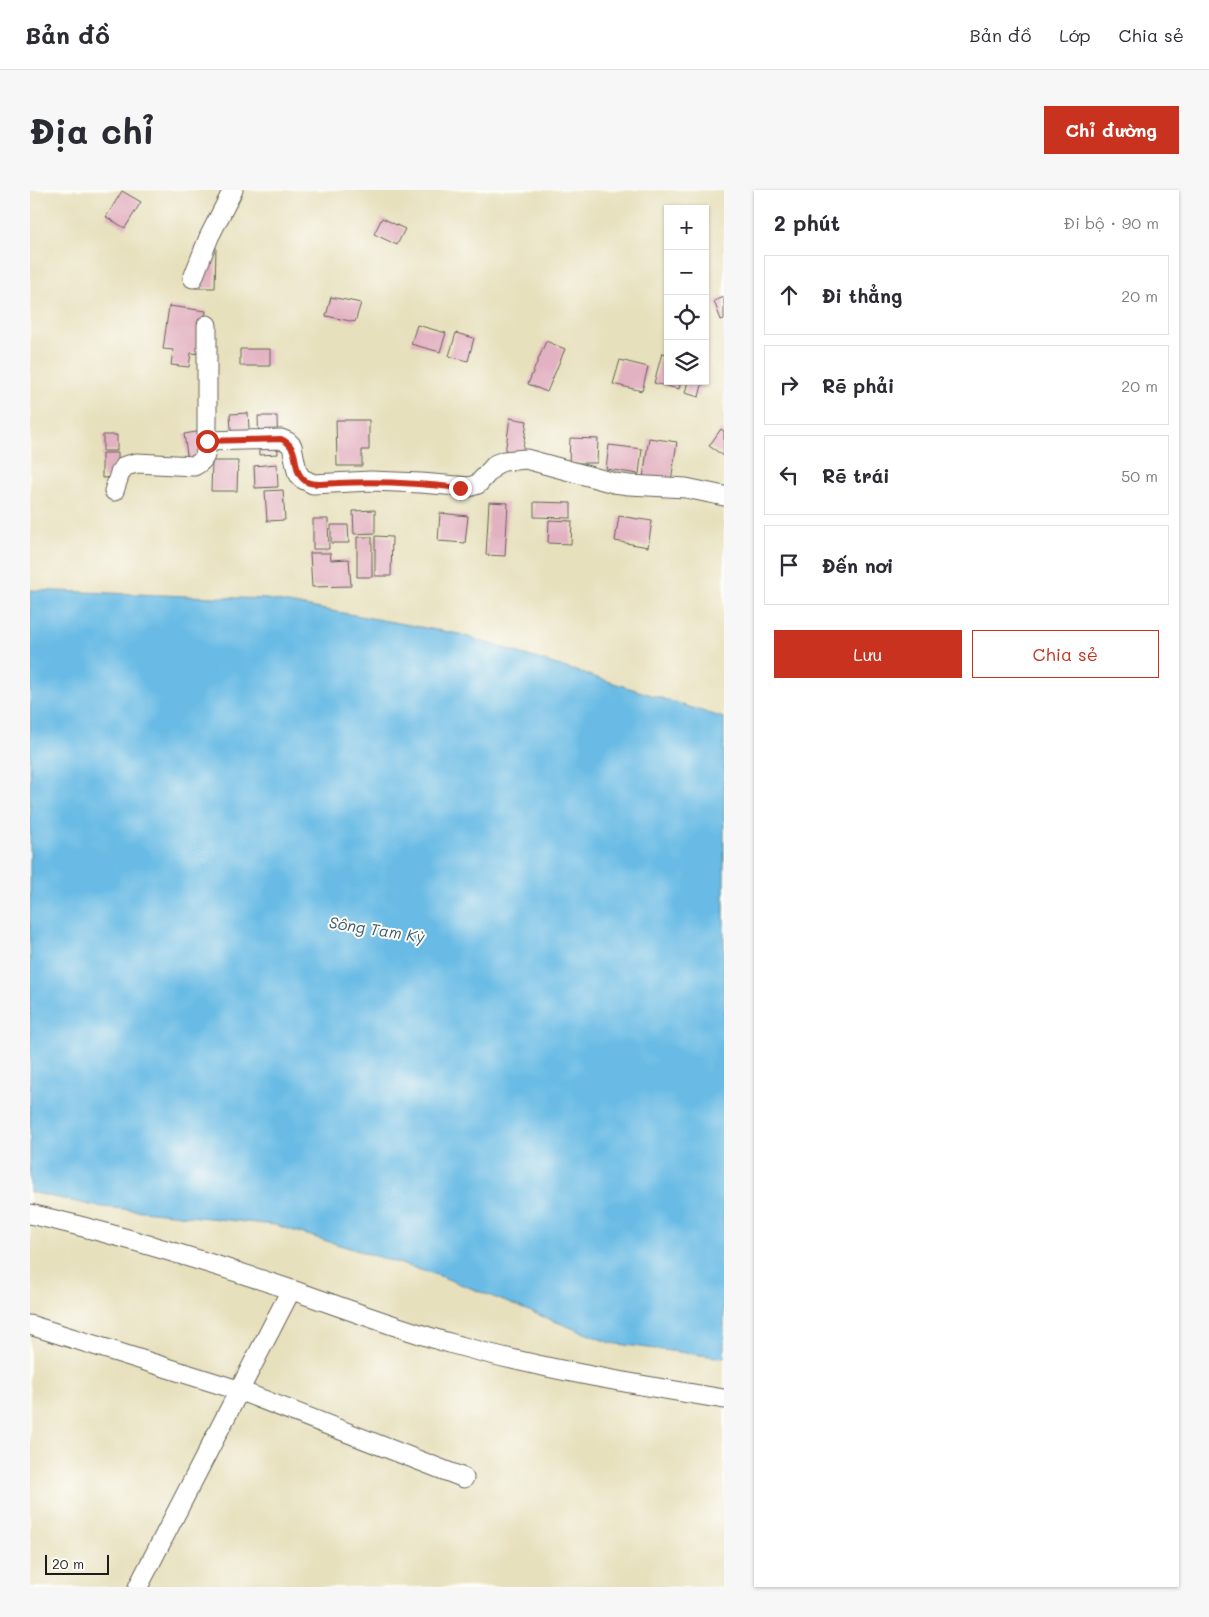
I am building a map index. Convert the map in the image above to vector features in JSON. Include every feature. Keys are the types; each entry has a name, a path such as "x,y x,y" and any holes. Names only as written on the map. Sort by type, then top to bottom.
{"street":[{"path":"193,278 209,237 233,190"},
{"path":"114,491 120,473 125,466 137,463 194,466 202,462 206,453 207,441 207,325"},
{"path":"207,441 281,439 292,446 297,470 301,478 313,484 371,481 469,487 478,484 496,464 504,461 526,459 614,483 686,488 724,496"},
{"path":"30,1214 124,1237 472,1349 547,1367 724,1399"},
{"path":"138,1587 291,1290"},
{"path":"30,1326 238,1390 464,1478"}],"water":[{"name":"Sông Tam Kỳ","path":"30,590 266,599 459,634 724,718 724,1358 610,1343 440,1276 275,1225 95,1206 30,1192"}],"building":[{"path":"122,191 141,202 125,228 106,217"},
{"path":"382,218 405,229 397,245 374,234"},
{"path":"195,246 216,247 215,288 195,288"},
{"path":"331,297 361,303 355,322 326,316"},
{"path":"724,297 724,319 721,320 714,301"},
{"path":"169,306 206,311 200,354 191,353 189,367 171,365 173,350 163,349"},
{"path":"417,325 446,333 440,352 411,344"},
{"path":"456,333 474,338 468,361 449,356"},
{"path":"546,341 565,349 547,392 528,384"},
{"path":"240,349 270,349 270,366 240,366"},
{"path":"662,353 664,353 664,385 680,385 679,389 654,383"},
{"path":"620,360 648,367 642,391 613,384"},
{"path":"687,385 702,385 699,397 685,393"},
{"path":"248,413 250,443 232,444 230,414"},
{"path":"258,416 277,416 278,454 259,455"},
{"path":"510,418 527,421 522,455 505,453"},
{"path":"336,420 369,420 369,450 362,450 362,466 337,466"},
{"path":"721,429 724,431 724,456 709,446"},
{"path":"202,431 206,459 188,462 184,434"},
{"path":"103,435 117,435 117,451 103,451"},
{"path":"570,438 598,439 597,463 569,463"},
{"path":"649,438 677,442 670,488 642,484"},
{"path":"609,445 642,449 639,474 606,469"},
{"path":"102,453 118,453 118,477 102,478"},
{"path":"212,461 238,461 237,491 211,491"},
{"path":"277,464 278,487 255,488 254,466"},
{"path":"283,490 285,520 267,521 265,491"},
{"path":"489,502 508,503 505,556 486,555"},
{"path":"534,502 571,503 571,518 534,517"},
{"path":"375,510 375,533 354,534 353,511"},
{"path":"440,513 468,516 465,543 438,541"},
{"path":"619,516 652,521 648,547 615,541"},
{"path":"313,519 328,519 329,549 313,549"},
{"path":"549,520 572,521 571,544 548,543"},
{"path":"331,525 348,525 349,543 331,543"},
{"path":"375,536 392,537 391,576 375,576"},
{"path":"357,537 372,537 372,577 357,577"},
{"path":"310,553 330,553 331,560 349,559 351,586 312,587"}],"route":[{"path":"207,441 281,439 292,446 297,470 301,478 313,484 371,481 421,483 460,488"}]}
